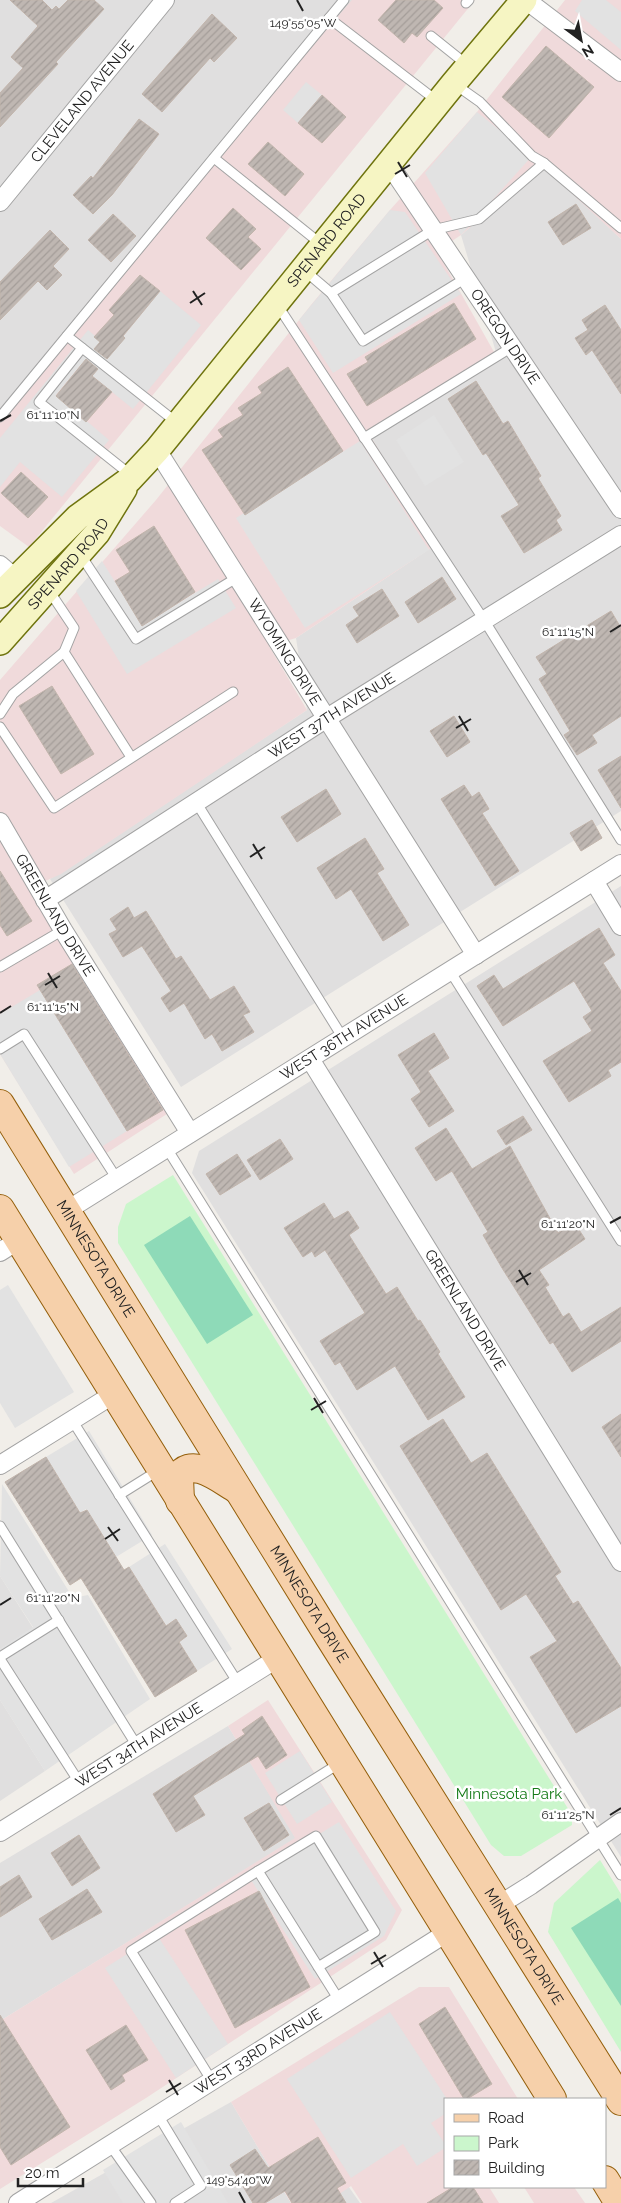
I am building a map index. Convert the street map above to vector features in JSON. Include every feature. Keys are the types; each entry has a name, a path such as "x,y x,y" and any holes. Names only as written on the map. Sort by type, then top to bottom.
{"main road":[{"name":"SPENARD ROAD","path":"0,642 97,533 131,479 157,450 461,75 525,0"},
{"name":"SPENARD ROAD","path":"5,579 78,517 131,479"},
{"name":"MINNESOTA DRIVE","path":"0,1104 621,2101"},
{"path":"0,1209 10,1246 114,1394 551,2098"},
{"path":"180,1501 179,1477 186,1469 192,1468 205,1471 239,1490"},
{"path":"606,2182 619,2203"}],"street":[{"name":"CLEVELAND AVENUE","path":"0,202 166,0"},
{"path":"525,0 621,72"},
{"name":"OREGON DRIVE","path":"389,164 621,509"},
{"name":"WYOMING DRIVE","path":"157,450 476,955"},
{"name":"WEST 37TH AVENUE","path":"45,900 327,718 621,535"},
{"name":"GREENLAND DRIVE","path":"0,822 45,900 190,1134"},
{"name":"WEST 36TH AVENUE","path":"66,1211 621,864"},
{"path":"594,882 621,926"},
{"name":"GREENLAND DRIVE","path":"310,1059 621,1562"},
{"path":"0,1465 114,1394"},
{"name":"WEST 34TH AVENUE","path":"0,1832 278,1658"},
{"path":"499,1905 621,1822"},
{"name":"WEST 33RD AVENUE","path":"18,2203 448,1932"}],"lane":[{"path":"0,417 344,0"},
{"path":"329,18 439,102"},
{"path":"431,36 480,102 532,156 544,163 621,228"},
{"path":"214,158 323,246"},
{"path":"331,293 433,230 480,219 544,163"},
{"path":"304,270 331,293 363,341 466,278"},
{"path":"276,303 484,620 621,840"},
{"path":"67,336 179,423"},
{"path":"364,438 512,347"},
{"path":"82,348 39,402 131,479"},
{"path":"79,554 136,639 238,577"},
{"path":"0,714 13,694 64,652 74,628 48,589"},
{"path":"64,652 131,758"},
{"path":"0,727 54,808 233,692"},
{"path":"196,802 344,1038"},
{"path":"0,967 64,930"},
{"path":"450,971 621,1241"},
{"path":"0,1050 24,1034 117,1179"},
{"path":"166,1148 621,1875"},
{"path":"72,1420 238,1683"},
{"path":"119,1495 161,1469"},
{"path":"0,1526 137,1746"},
{"path":"58,1620 0,1658 79,1782"},
{"path":"281,1800 342,1762"},
{"path":"212,2081 131,1951 316,1836 375,1932 318,1967"},
{"path":"258,1871 339,2000"},
{"path":"158,2115 201,2186 175,2203"},
{"path":"110,2145 151,2203"}],"shaded area":[{"path":"0,0 355,0 0,420"},
{"path":"352,0 475,0 29,547 0,526 0,420"},
{"path":"565,0 621,0 621,239 542,166 461,235 437,251 498,359 371,437 437,544 296,638 269,646 307,710 61,874 32,887 170,1112 74,1174 0,1054 0,680 156,500 311,305 390,210 477,112"},
{"path":"582,0 606,0 621,12 621,50 575,11"},
{"path":"306,82 322,95 298,123 283,110"},
{"path":"477,112 532,156 461,235 425,173"},
{"path":"543,165 621,239 621,811 181,1087 50,879 307,710 296,638 437,544 371,437 498,359 461,235"},
{"path":"390,210 405,212 461,294 333,373 299,320"},
{"path":"160,291 201,325 133,409 80,366 56,395 109,440 62,497 20,462 0,487 0,438 88,330 112,350"},
{"path":"434,415 464,462 425,486 396,440"},
{"path":"360,441 429,550 305,628 236,518"},
{"path":"102,561 142,625 218,579 236,608 127,674 76,591"},
{"path":"621,886 621,1857 192,1173 199,1151"},
{"path":"40,990 127,1131 69,1167 0,1054 0,1014"},
{"path":"8,1285 74,1392 15,1428 0,1403 0,1290"},
{"path":"89,1431 152,1535 116,1557 86,1509 80,1513 46,1457"},
{"path":"2,1484 73,1598 88,1595 150,1699 45,1771 0,1700 0,1649 33,1627 0,1576"},
{"path":"165,1544 232,1649 197,1671 179,1642 187,1636 176,1620 166,1626 129,1567"},
{"path":"0,1576 33,1628 0,1649"},
{"path":"0,1700 45,1771 0,1801"},
{"path":"268,1700 402,1910 386,1940 146,2098 0,2189 0,2021 295,1838 228,1726"},
{"path":"228,1726 296,1838 0,2021 0,1863"},
{"path":"300,1751 332,1802 297,1824 265,1773"},
{"path":"339,1822 396,1911 384,1936 315,1979 249,1877"},
{"path":"157,1935 228,2044 176,2078 105,1968"},
{"path":"419,1987 449,1987 517,2098 444,2098 444,2188 490,2188 499,2203 362,2203 351,2186 326,2203 291,2203 231,2102"},
{"path":"390,2012 446,2098 444,2098 444,2115 431,2123 444,2142 444,2149 417,2166 403,2144 351,2178 287,2079"},
{"path":"231,2102 291,2203 51,2203"},
{"path":"181,2122 228,2203 123,2203 103,2170"},
{"path":"346,2183 360,2203 322,2203"},
{"path":"525,2188 575,2188 585,2203 534,2203"}],"green space":[{"name":"Minnesota Park","path":"173,1175 572,1815 572,1825 521,1856 504,1856 491,1845 118,1243 118,1227 126,1204"},
{"path":"190,1216 253,1315 207,1344 144,1245"},
{"path":"600,1860 621,1894 621,2052 548,1932 554,1903"},
{"path":"618,1898 621,1903 621,2006 571,1928"}],"building":[{"path":"10,0 42,0 52,10 56,6 59,9 68,0 94,0 104,9 56,62 58,64 0,127 0,93 23,68 11,57 38,26"},
{"path":"396,0 434,0 443,8 417,37 412,33 404,43 378,20"},
{"path":"212,14 237,38 214,62 210,58 162,112 142,94"},
{"path":"546,46 594,87 549,138 502,97"},
{"path":"322,95 346,117 322,143 298,123"},
{"path":"139,119 159,134 112,195 93,214 73,195 91,176 93,178"},
{"path":"268,142 304,174 285,196 248,164"},
{"path":"576,204 591,228 563,245 548,222"},
{"path":"233,208 256,229 248,237 261,249 241,270 206,238"},
{"path":"113,214 136,236 111,262 88,240"},
{"path":"50,230 69,249 53,266 62,275 47,290 38,281 0,320 0,282"},
{"path":"140,275 160,291 123,336 125,338 107,359 94,349 100,342 94,337 114,315 109,310"},
{"path":"454,303 476,339 367,406 347,374 368,362 365,357"},
{"path":"605,305 621,330 621,394 592,350 586,355 575,338 588,330 582,320"},
{"path":"86,359 98,369 92,376 112,392 86,422 56,396"},
{"path":"288,367 343,451 245,515 202,450 223,437 218,430 243,415 238,408 262,393 258,387"},
{"path":"476,381 503,424 508,421 541,476 538,478 561,516 556,520 562,530 524,553 501,516 519,505 486,453 483,455 448,399"},
{"path":"21,472 48,497 28,518 1,493"},
{"path":"154,526 195,592 142,626 115,581 130,572 116,550"},
{"path":"442,577 456,599 418,623 405,602"},
{"path":"382,589 399,616 357,643 346,625 359,616 353,607"},
{"path":"611,611 621,628 621,716 592,735 597,743 577,755 564,735 570,731 539,679 547,674 536,657"},
{"path":"52,686 94,754 61,774 19,706"},
{"path":"454,716 470,742 447,757 430,731"},
{"path":"621,756 621,808 598,770"},
{"path":"464,785 472,797 479,792 489,809 482,813 519,871 495,886 441,799"},
{"path":"326,789 341,814 297,842 281,817"},
{"path":"592,820 602,838 581,851 570,833"},
{"path":"365,838 384,869 377,873 409,925 383,941 351,889 336,899 317,868"},
{"path":"0,871 32,921 7,936 0,925"},
{"path":"128,907 134,918 146,911 176,959 181,956 210,1000 234,986 250,1012 243,1015 254,1032 222,1051 212,1034 205,1039 184,1003 170,1012 161,998 171,991 142,946 123,957 109,934 117,930 110,919"},
{"path":"599,928 615,955 603,963 621,991 621,1062 608,1070 611,1076 569,1102 543,1061 592,1031 583,1017 592,1011 574,981 503,1026 477,986 494,975 503,989"},
{"path":"72,964 163,1110 127,1131 37,985"},
{"path":"434,1033 449,1058 428,1071 454,1111 429,1127 411,1099 421,1092 398,1055"},
{"path":"523,1116 532,1130 506,1145 497,1131"},
{"path":"446,1128 472,1169 510,1146 558,1233 574,1222 585,1239 539,1270 549,1285 545,1287 563,1317 569,1313 581,1332 621,1307 621,1341 572,1372 553,1342 550,1344 502,1268 483,1235 488,1232 452,1171 436,1181 415,1148"},
{"path":"280,1139 293,1159 260,1180 247,1160"},
{"path":"237,1154 251,1176 220,1195 206,1174"},
{"path":"324,1203 334,1219 348,1211 359,1228 349,1235 386,1294 397,1287 440,1352 438,1354 465,1397 428,1420 395,1366 357,1390 340,1362 335,1365 320,1341 365,1313 325,1250 315,1257 312,1251 303,1257 284,1228"},
{"path":"621,1414 621,1457 602,1427"},
{"path":"443,1419 471,1463 487,1453 561,1572 555,1576 573,1604 578,1601 621,1668 621,1706 576,1733 530,1657 557,1641 526,1594 501,1610 400,1446"},
{"path":"46,1457 80,1513 87,1510 124,1570 129,1567 166,1626 176,1619 187,1636 179,1642 197,1671 155,1697 81,1578 70,1585 5,1482"},
{"path":"262,1716 287,1755 266,1769 258,1756 193,1796 205,1815 176,1832 153,1794 245,1734 242,1730"},
{"path":"269,1803 289,1835 264,1851 244,1818"},
{"path":"79,1835 100,1868 72,1886 51,1853"},
{"path":"19,1875 32,1897 0,1917 0,1887"},
{"path":"87,1889 102,1912 52,1940 39,1919"},
{"path":"259,1891 310,1987 235,2028 185,1930"},
{"path":"445,2007 492,2084 469,2098 463,2098 419,2024"},
{"path":"0,2015 70,2127 11,2165 0,2147"},
{"path":"126,2025 148,2060 122,2075 125,2081 111,2090 86,2050"},
{"path":"318,2137 346,2183 337,2188 346,2203 292,2203 285,2191 265,2203 253,2203 230,2165 255,2149 268,2168"},
{"path":"451,2188 474,2188 483,2203 427,2203"}]}
